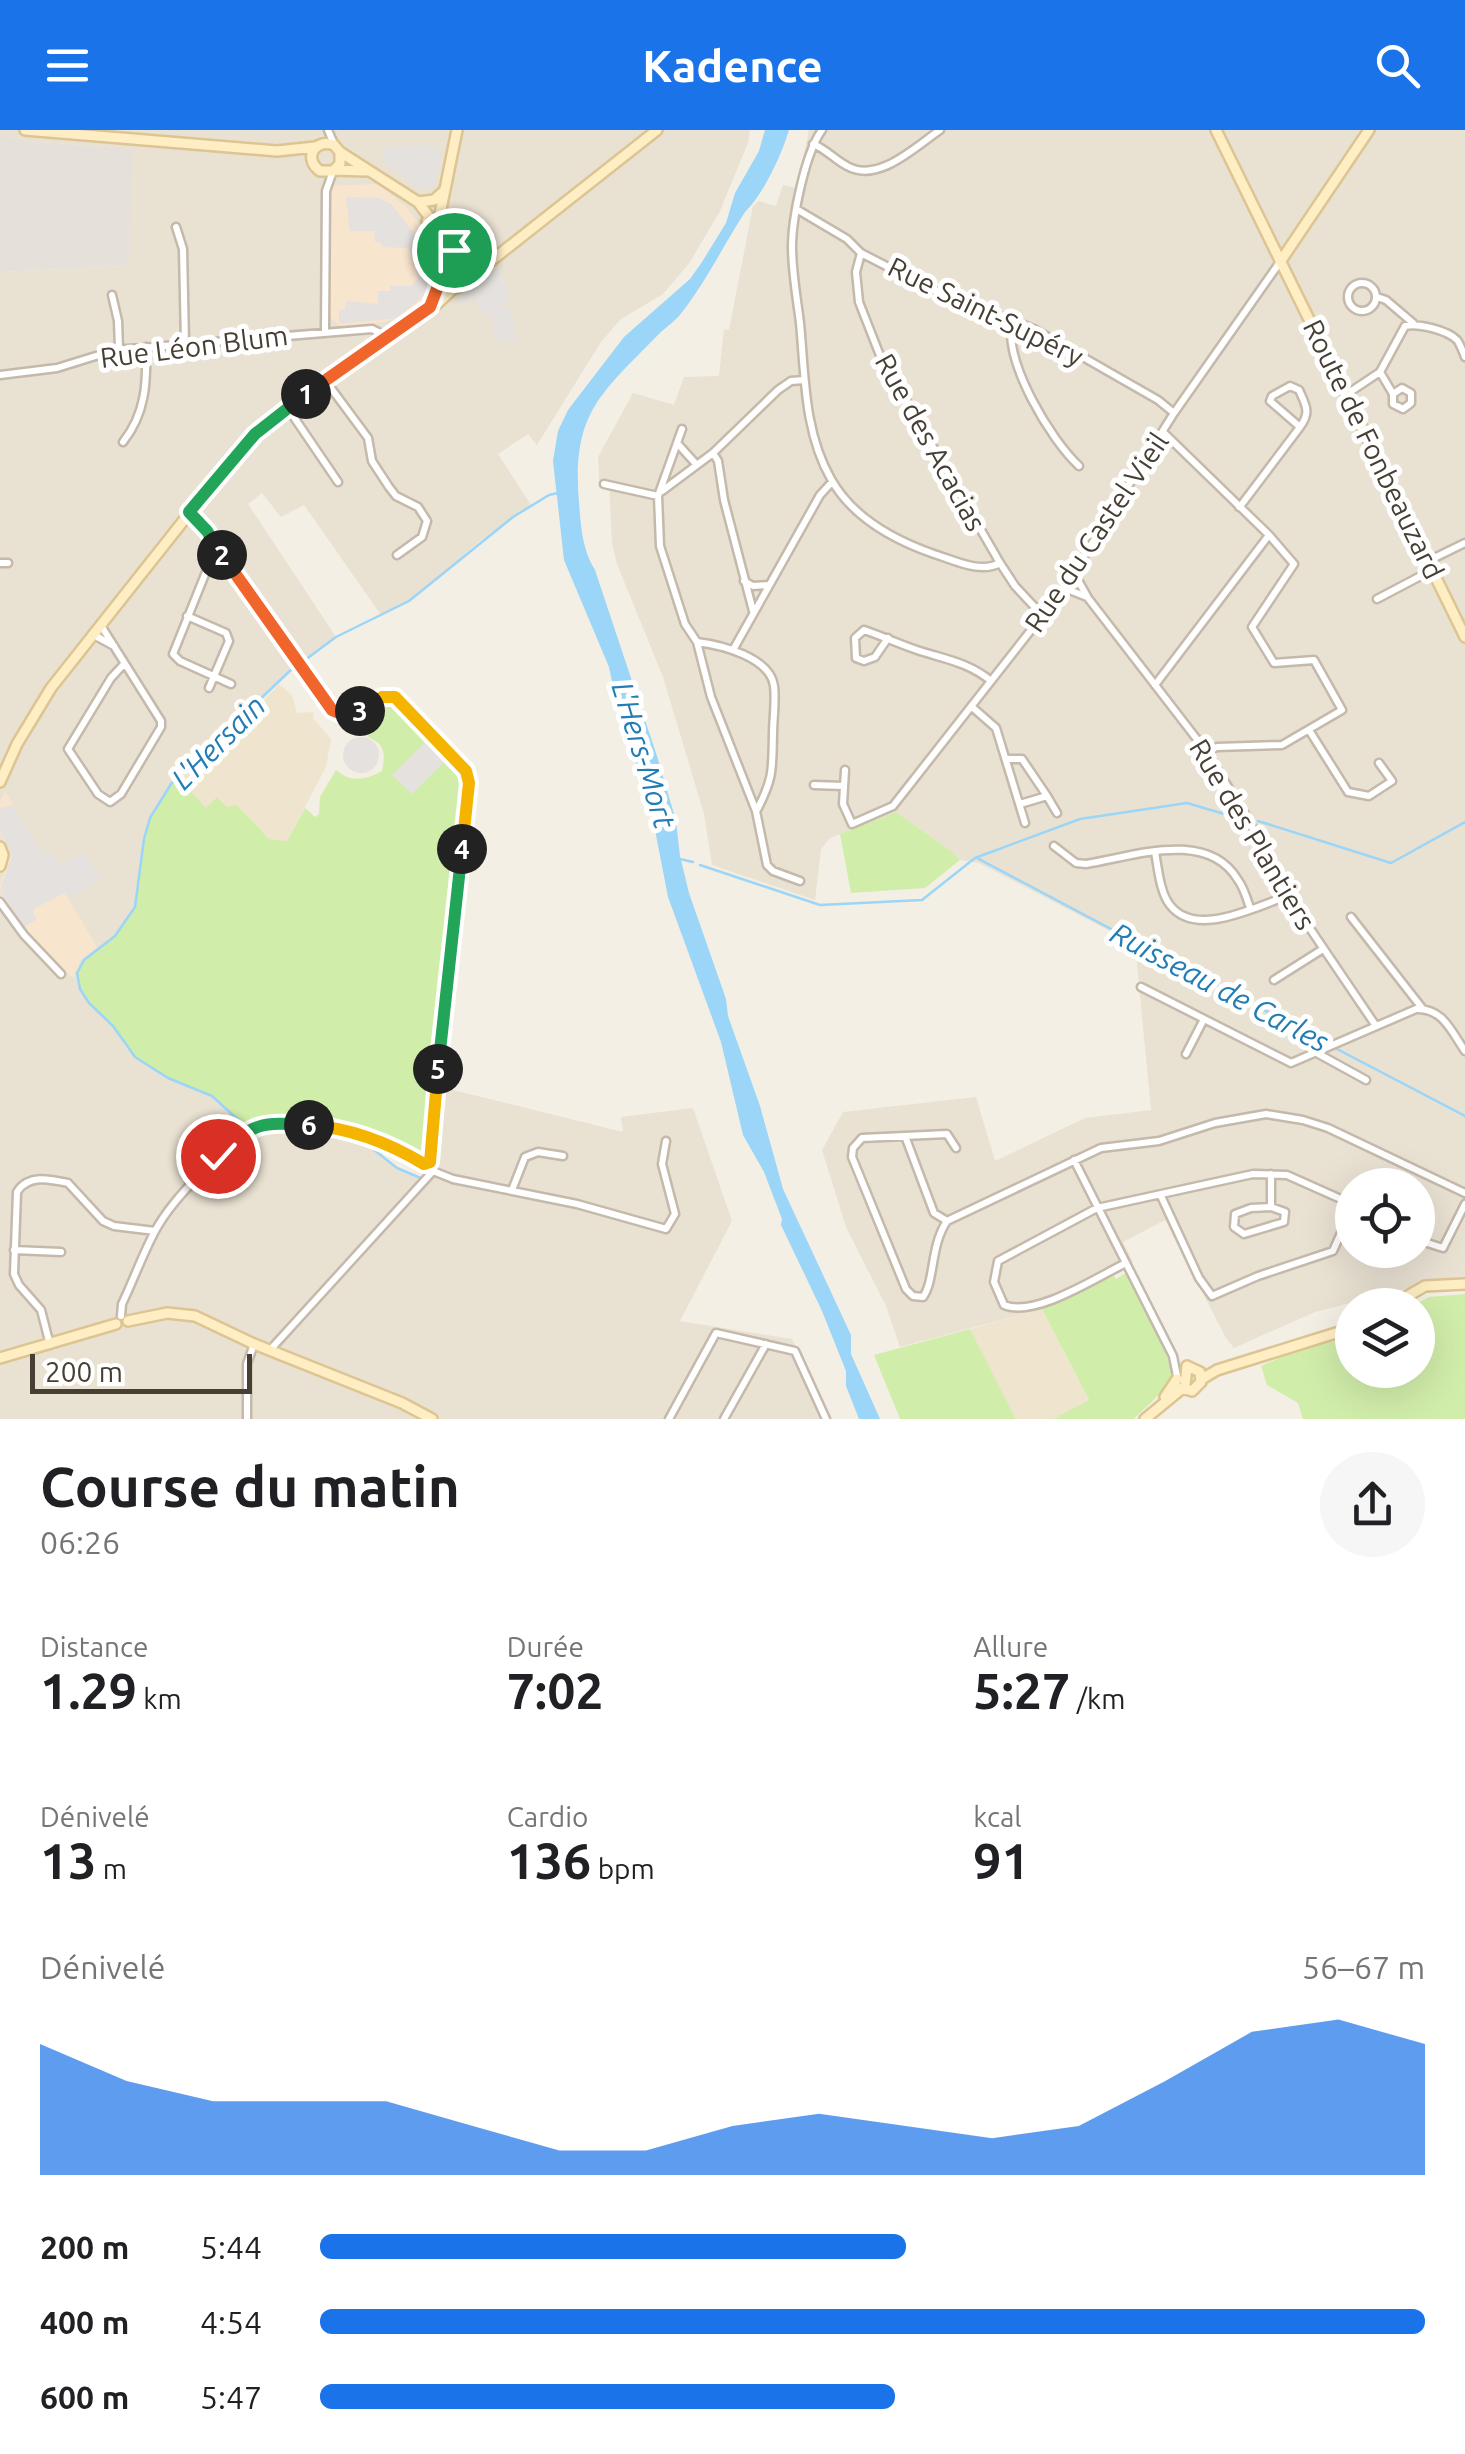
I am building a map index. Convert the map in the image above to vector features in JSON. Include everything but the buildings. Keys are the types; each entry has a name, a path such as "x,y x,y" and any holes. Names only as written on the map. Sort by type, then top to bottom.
{"main road":[{"path":"25,130 277,151 337,148 414,199 454,250 468,256 496,254"},
{"path":"439,227 456,130"},
{"path":"0,782 35,712 240,448 287,407 453,289 464,286 496,254 657,130"},
{"name":"Route de Fonbeauzard","path":"1216,130 1465,637"},
{"path":"1280,262 1369,130"},
{"path":"315,167 311,156 317,146"},
{"path":"333,170 341,160 337,148"},
{"path":"277,151 315,167 369,171"},
{"path":"414,199 434,200 445,190"},
{"path":"414,199 438,239 436,294 430,307"},
{"path":"439,257 454,250"},
{"path":"468,256 473,275"},
{"path":"436,277 453,289"},
{"path":"0,847 0,866"},
{"path":"1422,1288 1465,1284"},
{"path":"0,1356 22,1354 122,1320 185,1314 379,1393 432,1419"},
{"path":"1145,1419 1178,1381 1195,1371 1216,1370 1335,1333"},
{"path":"1178,1381 1196,1389 1195,1371"}],"street":[{"path":"317,146 326,130 337,148"},
{"path":"822,130 813,144 792,246 804,380 817,449 832,482 856,509 896,538 978,567 1000,563"},
{"path":"813,144 847,167 867,171 885,166 940,130"},
{"path":"315,167 326,191"},
{"path":"325,332 326,191 333,170"},
{"name":"Rue Saint-Supéry","path":"798,210 847,239 861,253 929,288 995,311 1034,330 1158,400 1174,413"},
{"path":"176,228 183,249 185,343"},
{"name":"Rue des Acacias","path":"861,253 856,272 859,302 879,353 1000,563 1028,602 1044,616"},
{"name":"Rue du Castel Vieil","path":"844,786 843,804 852,824 893,806 1064,588 1174,413 1280,262"},
{"path":"1360,282 1372,286 1376,297 1372,306 1363,311 1353,308 1348,299 1350,288 1360,282"},
{"path":"112,295 119,349"},
{"path":"1376,297 1386,300 1414,324 1458,340 1465,357"},
{"path":"1012,322 1010,338 1016,369 1065,453 1079,466"},
{"path":"1348,394 1380,372 1406,326 1414,324"},
{"name":"Rue Léon Blum","path":"0,374 57,368 119,349 372,329 388,337"},
{"path":"123,442 135,427 147,388 146,347"},
{"path":"1380,372 1393,394"},
{"path":"326,380 368,438 372,461 396,496 418,507 427,521 422,537 397,554"},
{"path":"658,496 713,454 778,390 790,381 804,380"},
{"path":"1240,507 1300,427 1308,410 1299,390 1290,386 1270,401 1300,427"},
{"path":"287,407 338,482"},
{"path":"682,429 658,496 660,546 685,624 696,642 710,697 756,811 767,865 800,881"},
{"path":"1163,432 1294,564 1252,628 1274,663 1314,660 1342,710 1282,745 1206,750"},
{"path":"676,443 696,464"},
{"path":"713,454 718,461 753,612"},
{"path":"733,650 820,495 832,482"},
{"path":"604,484 658,496"},
{"path":"189,512 332,710 352,716 382,697 395,697 458,760 468,777 427,1163 430,1178 270,1350"},
{"path":"1155,685 1269,535"},
{"path":"1376,599 1465,544"},
{"path":"218,548 173,654 180,661 232,684"},
{"path":"206,576 228,563"},
{"name":"Rue des Plantiers","path":"1074,573 1088,598 1206,750 1288,896 1376,1026"},
{"path":"743,580 753,586 769,585"},
{"name":"Rue des Plantiers","path":"1064,588 1088,598"},
{"path":"188,616 226,634 230,640 209,688"},
{"path":"100,624 161,721 120,794 110,802 98,794 68,749 124,664"},
{"path":"888,638 875,657 864,661 856,658 857,633 864,630 888,638 976,669 990,681"},
{"path":"92,634 115,647"},
{"path":"696,642 733,650 762,666 774,685 772,783 756,811"},
{"path":"972,708 996,728 1025,823"},
{"path":"1309,730 1348,792 1369,796 1392,781 1379,763"},
{"path":"1006,759 1022,758 1057,813"},
{"path":"814,786 844,786 845,770"},
{"path":"747,793 765,794"},
{"path":"1020,804 1048,796"},
{"path":"1054,846 1076,863 1086,864 1172,849 1208,854 1238,878 1250,908"},
{"path":"1154,852 1166,898 1181,916 1208,921 1288,896"},
{"path":"0,902 34,948 61,974"},
{"path":"1351,917 1423,1009 1440,1015 1465,1051"},
{"path":"1274,980 1323,949"},
{"path":"1141,987 1291,1063 1423,1009"},
{"path":"1186,1054 1204,1019"},
{"path":"1315,1052 1366,1080"},
{"path":"956,1148 946,1134 862,1138 853,1148 852,1157 912,1296 923,1297 928,1290 932,1253 947,1221 1102,1148 1159,1141 1214,1123 1266,1114 1303,1120 1465,1193"},
{"path":"122,1320 122,1304 155,1232 177,1200 241,1134 262,1124 322,1126 348,1131 427,1163"},
{"path":"905,1136 934,1214 947,1221"},
{"path":"431,1173 624,1215 666,1229 676,1214 662,1164 666,1140"},
{"path":"512,1190 525,1156 538,1152 563,1156"},
{"path":"1074,1160 1172,1356 1178,1381"},
{"path":"1126,1263 1025,1309 1012,1308 998,1298 994,1282 998,1261 1097,1208 1253,1174 1302,1180 1335,1197"},
{"path":"1271,1174 1271,1207"},
{"path":"50,1345 40,1310 16,1279 17,1192 31,1180 68,1183 103,1221 155,1232"},
{"path":"1160,1196 1199,1278 1212,1296 1333,1251 1335,1246"},
{"path":"1435,1245 1443,1248 1465,1204"},
{"path":"1271,1207 1284,1212 1284,1222 1244,1234 1234,1226 1234,1214 1240,1210 1271,1207"},
{"path":"14,1250 61,1252"},
{"path":"669,1419 716,1333 795,1351 826,1419"},
{"path":"247,1419 247,1364 254,1344"},
{"path":"724,1419 766,1344"},
{"path":"1172,1356 1195,1371"}],"shaded area":[{"path":"0,130 750,130 720,211 690,262 663,294 621,319 601,342 537,445 528,434 498,454 531,505 480,541 409,601 381,615 304,505 281,517 262,493 248,504 336,637 294,667 171,784 150,818 135,907 115,936 84,960 77,973 126,1048 212,1096 248,1128 259,1133 325,1134 368,1145 397,1168 424,1179 430,1162 437,1086 623,1132 621,1117 693,1108 732,1221 680,1321 792,1339 832,1419 0,1419 0,272 128,266 132,149 29,141 0,135"},
{"path":"809,130 1465,130 1465,1279 1439,1280 1408,1288 1335,1288 1335,1307 1234,1348 1165,1220 1123,1242 1133,1262 1042,1309 900,1347 886,1306 846,1227 822,1150 843,1112 976,1097 995,1161 1085,1118 1151,1110 1135,944 979,863 960,860 896,812 830,838 821,849 815,900 712,865 704,814 663,677 617,564 609,481 599,480 598,457 633,393 674,405 684,377 719,376 724,329 729,330 753,206 759,201 776,206 783,185 797,188"},
{"path":"0,135 133,149 129,266 0,272"},
{"path":"438,145 440,160 435,185 421,189 383,162 383,147"},
{"path":"378,184 405,206 427,233 431,246 427,267 430,288 426,297 401,317 341,326 329,317 331,186"},
{"path":"346,197 379,198 391,204 430,254 426,269 428,292 397,318 339,324 339,310 345,310 346,301 378,304 378,291 390,291 390,286 411,286 418,279 419,265 408,248 382,247 382,243 375,242 374,231 350,231"},
{"path":"500,268 510,298 500,305 505,310 511,306 516,341 500,343 488,315 498,306 484,316 472,298 461,305 457,301"},
{"path":"279,684 292,695 297,713 314,712 313,718 331,739 326,767 287,841 269,839 237,805 207,809 178,778"},
{"path":"361,737 374,742 379,755 374,768 361,773 348,768 343,755 348,742"},
{"path":"425,742 445,761 412,794 392,775"},
{"path":"5,791 42,853 49,851 61,865 83,852 101,878 68,898 97,947 81,960 74,978 57,967 28,934 0,892 11,855 0,832 0,803"},
{"path":"13,805 42,853 49,851 61,865 83,852 101,878 68,898 64,893 34,909 37,919 24,927 0,890 12,856 0,830 0,808"},
{"path":"1042,1309 1089,1401 1053,1419 1016,1419 970,1329"}],"green space":[{"path":"388,702 452,764 463,783 446,940 452,942 430,1162 321,1126 262,1124 248,1128 212,1096 168,1078 135,1057 113,1026 89,1003 77,980 84,960 115,936 135,907 150,818 177,776 206,808 217,797 227,807 237,805 269,839 287,841 305,808 315,817 319,814 320,797 336,770 358,779 382,771 381,746 353,725"},
{"path":"896,812 960,860 925,888 851,893 840,834"},
{"path":"1112,1273 1116,1279 1126,1273 1161,1341 1171,1368 1169,1382 1134,1419 1053,1419 1089,1400 1042,1309"},
{"path":"1465,1294 1465,1419 1303,1419 1298,1403 1267,1385 1261,1366 1301,1348 1335,1341 1335,1388 1435,1388 1435,1296"},
{"path":"970,1329 1016,1419 900,1419 874,1355"}],"water":[{"name":"L'Hers-Mort","path":"765,130 789,130 765,185 679,316 619,375 593,409 580,448 580,512 585,546 676,821 689,893 760,1106 783,1189 851,1335 851,1354 880,1419 859,1419 846,1386 846,1371 822,1311 781,1225 764,1172 743,1135 721,1042 668,897 650,804 616,701 609,667 564,560 553,461 558,431 568,410 624,337 690,279 702,262 726,223 735,193 759,151"}],"waterway":[{"name":"L'Hersain","path":"305,660 336,637 409,601 513,517 558,493"},
{"name":"L'Hersain","path":"246,1127 212,1096 168,1078 135,1057 113,1026 89,1003 80,989 77,973 84,960 115,936 135,907 150,818 171,784 294,667"},
{"path":"700,865 820,905 922,900 975,858 1080,819 1187,803 1241,819"},
{"path":"1258,821 1391,863 1465,822"},
{"name":"Ruisseau de Carles","path":"977,858 1328,1044"},
{"path":"680,859 693,862"},
{"name":"Ruisseau de Carles","path":"1335,1048 1465,1116"},
{"name":"L'Hersain","path":"253,1131 325,1134 368,1145 397,1168 423,1179"}],"route":[{"path":"218,1156 248,1128 291,1124 348,1131 400,1150 424,1164 430,1162 468,777 458,760 395,697 382,697 349,717 332,710 207,531 189,512 240,448 267,423 430,307 438,286 436,261 454,250"}]}
